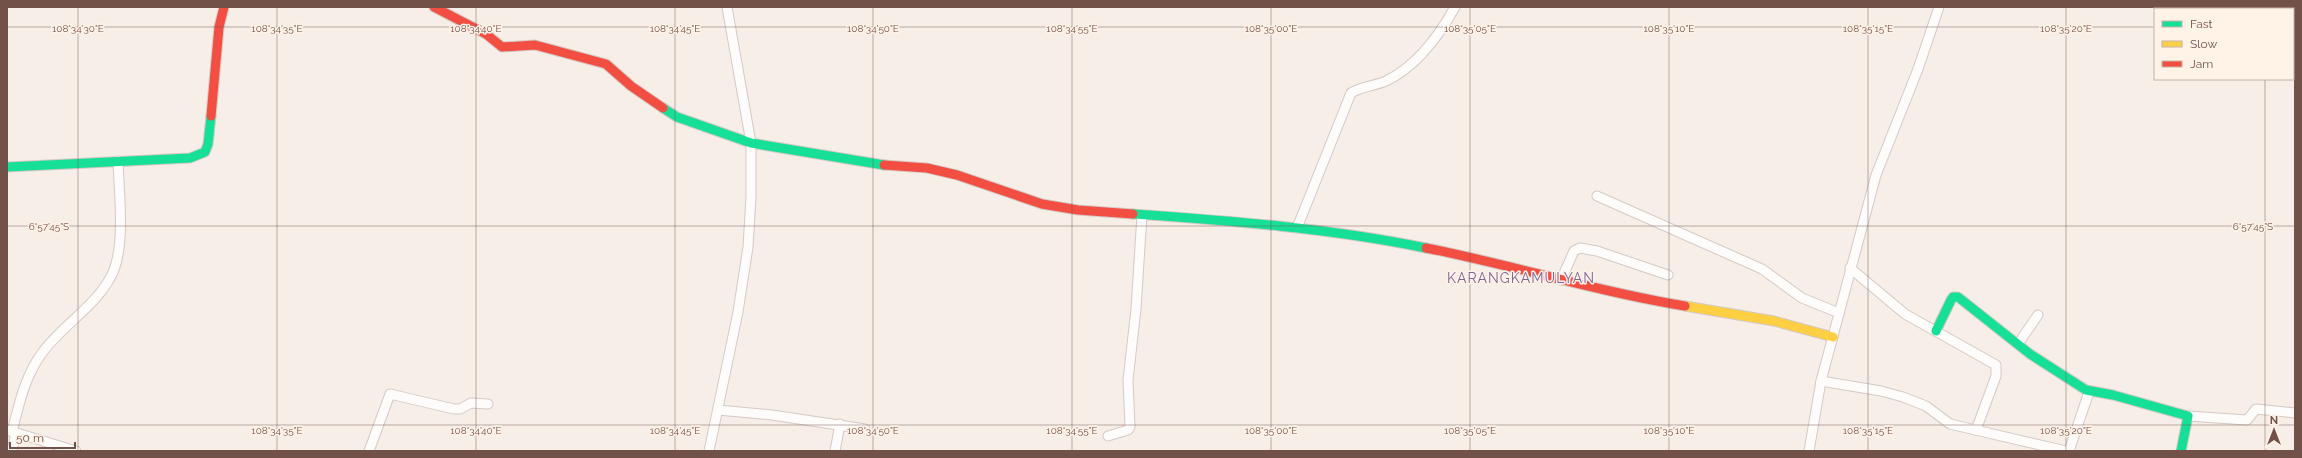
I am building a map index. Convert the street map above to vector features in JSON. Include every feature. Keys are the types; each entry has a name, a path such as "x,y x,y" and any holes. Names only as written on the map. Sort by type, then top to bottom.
{"street":[{"path":"7,167 190,158 205,152 208,144 219,27 224,7"},
{"path":"434,7 486,34 502,47 535,45 606,64 631,86 677,117 751,143 876,164 927,168 964,177 1042,204 1078,210 1297,228 1379,238 1458,253 1561,280 1665,303 1774,321 1833,337"},
{"path":"709,451 738,312 748,247 752,197 751,143 727,7"},
{"path":"1297,228 1348,97 1351,93 1360,88 1388,80 1425,51 1455,7"},
{"path":"1809,451 1821,381 1876,175 1918,69 1939,7"},
{"path":"12,451 12,432 25,383 34,364 43,351 105,285 114,270 118,254 118,161"},
{"path":"1597,196 1756,266 1802,298 1839,313"},
{"path":"1108,436 1128,430 1130,427 1128,380 1136,309 1142,215"},
{"path":"1561,280 1574,251 1580,248 1597,251 1668,275"},
{"path":"1850,268 1905,314 1997,366 1996,376 1976,430"},
{"path":"1936,331 1951,300 1953,297 1958,297 2018,344 2089,392 2113,395 2188,416 2247,420 2256,409 2295,413"},
{"path":"2018,344 2038,315"},
{"path":"1821,381 1881,390 1926,406 1950,424 1976,430 2034,448 2066,451"},
{"path":"2069,451 2089,392"},
{"path":"369,451 390,394 454,409 460,409 471,403 488,404"},
{"path":"718,410 840,424 865,429"},
{"path":"2181,451 2188,416"},
{"path":"835,451 840,424"},
{"path":"12,432 72,450"}],"traffic: fast":[{"path":"663,108 677,117 751,143 884,165"},
{"path":"7,167 190,158 205,152 208,144 211,116"},
{"path":"1133,214 1317,230 1426,248"},
{"path":"1936,331 1951,300 1953,297 1958,297 2030,354 2086,390 2113,395 2188,416 2181,451"}],"traffic: slow":[{"path":"1685,306 1774,321 1833,337"}],"traffic: jam":[{"path":"211,116 219,27 224,7"},
{"path":"434,7 486,34 502,47 535,45 606,64 631,86 663,108"},
{"path":"884,165 927,168 957,175 1042,204 1078,210 1133,214"},
{"path":"1426,248 1491,262 1588,286 1685,306"}],"district":[{"name":"KARANGKAMULYAN","path":"1521,278"}]}
